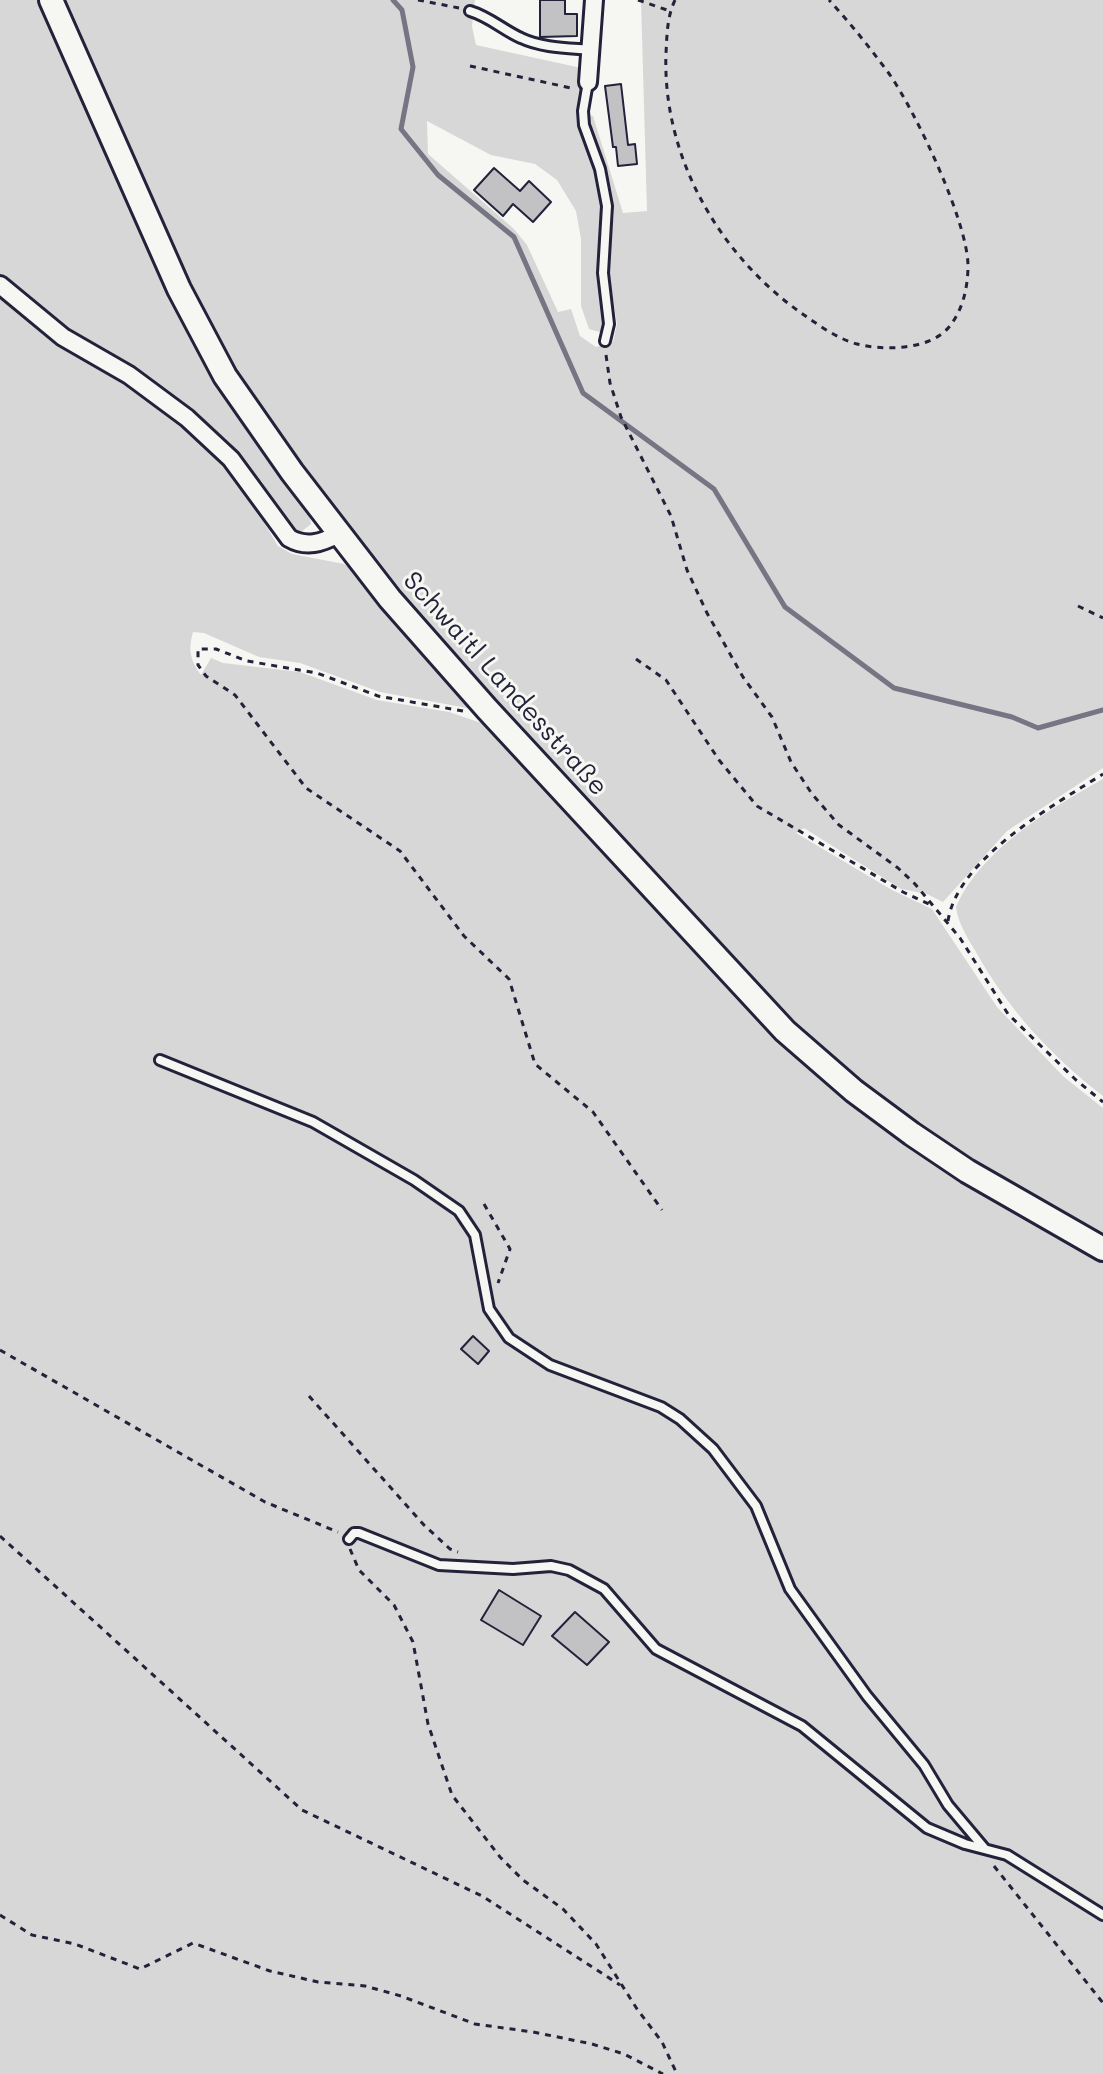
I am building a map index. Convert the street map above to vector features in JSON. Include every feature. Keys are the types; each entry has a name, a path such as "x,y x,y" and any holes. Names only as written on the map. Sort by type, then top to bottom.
{"street":[{"name":"Schwaitl Landesstraße","path":"51,0 173,275 204,337 254,420 390,599 487,709 785,1031 854,1091 967,1171 1103,1249"},
{"path":"587,86 594,0"},
{"path":"0,285 63,337 138,381 187,418 231,459 289,538 312,544 338,534"}],"lane":[{"path":"470,11 534,43 592,50"},
{"path":"587,86 584,125 600,169 607,206 603,273 609,315 605,341"},
{"path":"160,1060 313,1122 414,1180 459,1211 475,1235 489,1309 509,1338 550,1365 661,1407 680,1419 713,1449 756,1506 790,1589 867,1696 924,1765 948,1805 985,1849"},
{"path":"349,1539 354,1533 359,1533 439,1565 513,1569 551,1566 569,1570 604,1589 656,1649 802,1726 927,1828 1018,1862 1103,1915"}],"path":[{"path":"418,0 470,11"},
{"path":"638,0 670,11"},
{"path":"675,0 670,11 666,70 672,123 692,182 742,260 793,307 846,340 885,347 927,341 944,332 952,323 965,297 968,264 962,233 924,139 892,78 868,44 829,0"},
{"path":"470,66 587,86"},
{"path":"605,341 610,383 621,417 671,516 687,570 743,677 772,717 791,762 812,794 839,825 898,868 937,908 1008,1014 1103,1102"},
{"path":"1078,606 1103,618"},
{"path":"487,709 470,713 378,696 296,668 247,661 216,649 198,649 198,665 206,676 235,695 306,788 400,851 464,936 509,979 535,1064 593,1112 662,1210"},
{"path":"636,659 666,680 719,760 757,806 903,892 937,908"},
{"path":"948,921 950,906 962,887 1014,831 1103,774"},
{"path":"484,1204 510,1249 489,1309"},
{"path":"0,1350 265,1502 327,1526 349,1539 351,1554 359,1570 394,1605 413,1642 428,1724 452,1795 500,1857 523,1880 563,1909 596,1944 662,2042 677,2074"},
{"path":"309,1396 424,1525 450,1549 463,1554"},
{"path":"0,1536 302,1810 482,1896 623,1987"},
{"path":"985,1849 998,1873 1024,1901 1103,2003"},
{"path":"0,1915 32,1935 75,1944 140,1969 193,1943 270,1971 318,1982 365,1986 401,1996 475,2024 592,2044 663,2074"}],"shaded area":[{"path":"0,0 41,0 63,48 308,510 311,524 301,532 292,529 279,516 246,467 0,277"},
{"path":"62,0 475,0 472,26 476,45 586,69 580,111 582,132 600,185 604,221 599,280 605,326 603,333 589,329 581,306 581,239 576,211 557,180 535,164 491,155 427,121 428,154 514,229 527,245 558,312 571,309 580,336 596,347 613,342 617,324 609,255 614,213 589,115 593,116 623,213 647,211 641,0 1103,0 1103,768 1007,831 943,902 927,894 901,889 804,828 796,833 892,890 932,909 997,1007 1064,1077 1103,1108 1103,1237 981,1168 917,1126 860,1084 792,1024 494,702 398,593 346,529 233,371 188,284"},
{"path":"0,295 59,343 125,382 182,424 214,453 246,492 278,546 292,554 344,564 357,573 473,706 467,708 380,692 300,663 259,657 204,633 193,632 191,655 201,675 211,658 223,663 300,672 377,700 449,712 493,727 704,957 962,1179 1103,1260 1103,2074 0,2074"},
{"path":"1103,779 1103,1096 1066,1065 1016,1012 969,941 956,907 967,886 999,849 1040,817"}],"building":[{"path":"540,0 565,0 565,14 577,14 577,36 540,37"},
{"path":"621,84 628,145 635,144 637,164 618,166 605,86"},
{"path":"494,168 520,191 529,181 551,202 533,222 513,204 503,216 474,190"},
{"path":"473,1336 489,1351 478,1364 461,1349"},
{"path":"499,1590 541,1616 523,1645 481,1620"},
{"path":"575,1612 609,1642 587,1665 552,1636"}],"waterway":[{"path":"393,0 402,10 413,67 401,129 438,175 514,237 583,393 714,489 785,607 894,688 1012,717 1038,728 1103,710"}]}
